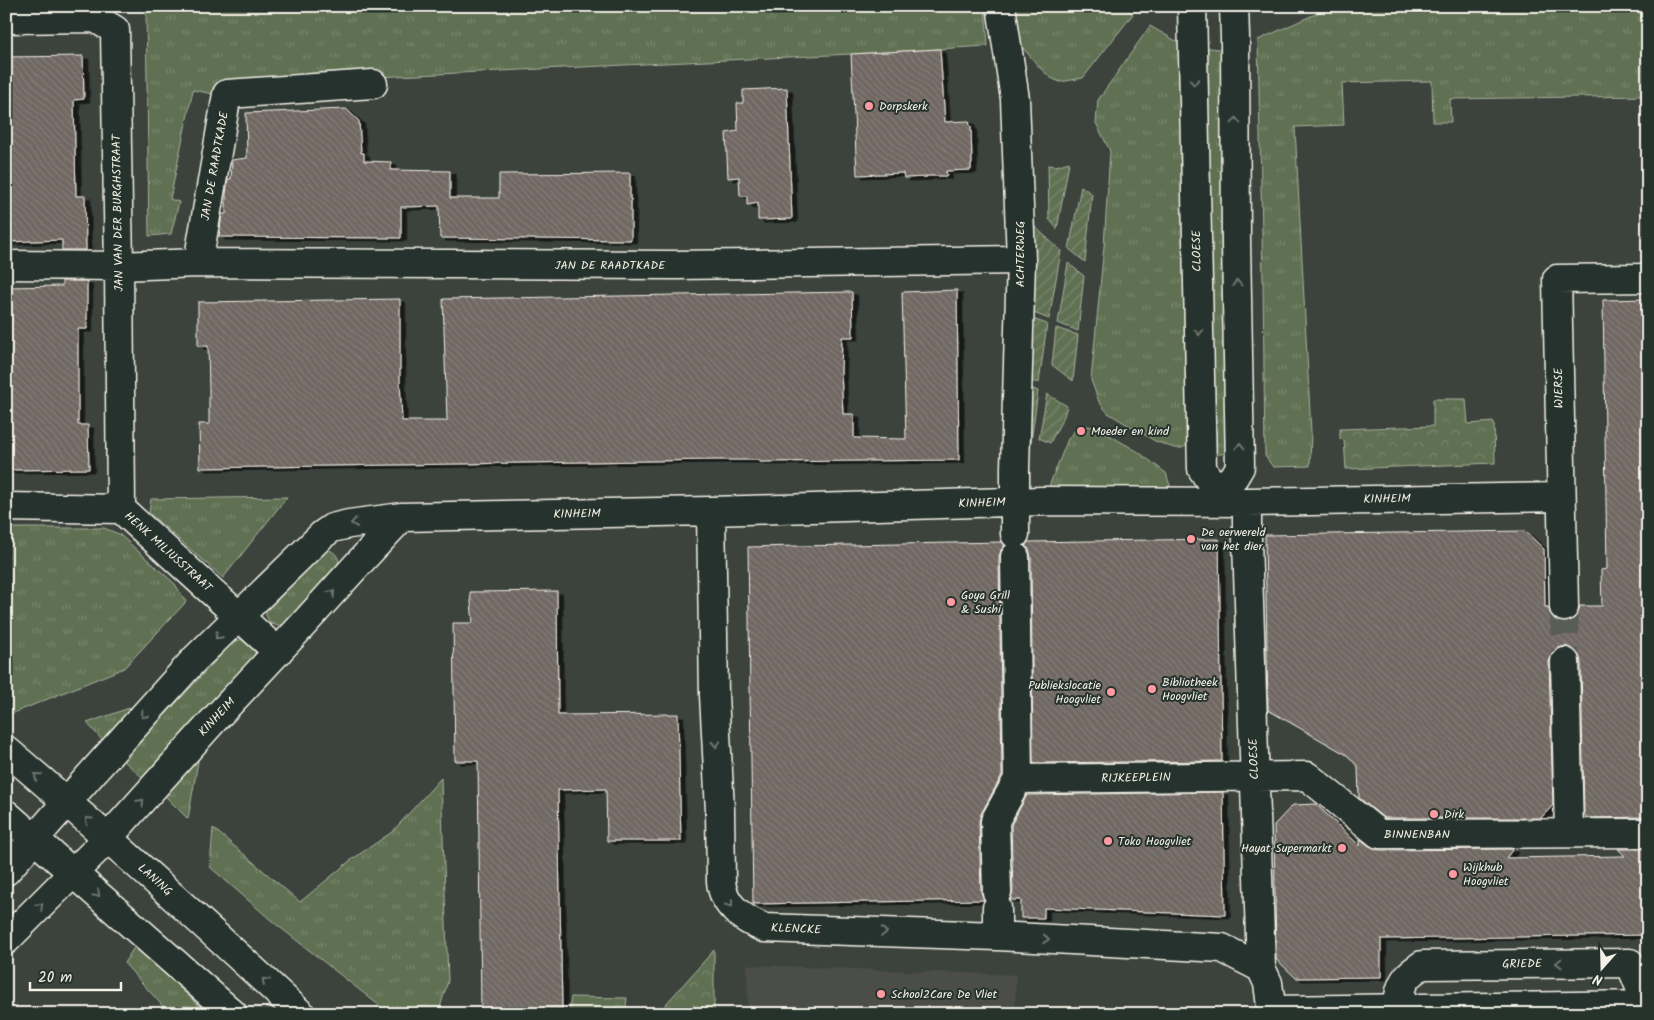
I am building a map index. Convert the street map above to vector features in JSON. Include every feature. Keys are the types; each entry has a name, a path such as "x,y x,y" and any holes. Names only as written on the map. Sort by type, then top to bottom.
{"street":[{"name":"ACHTERWEG","path":"1001,6 1015,99 1021,260 1015,502"},
{"name":"CLOESE","path":"1192,6 1202,469 1220,494"},
{"path":"1220,494 1240,467 1234,6"},
{"name":"JAN VAN DER BURGHSTRAAT","path":"6,20 95,18 115,30 120,266 122,509"},
{"name":"JAN DE RAADTKADE","path":"198,263 228,94 373,84"},
{"name":"JAN DE RAADTKADE","path":"6,265 120,266 198,263 676,265 1021,260"},
{"name":"WIERSE","path":"1561,497 1557,279 1648,278"},
{"name":"KINHEIM","path":"68,802 182,672 238,616 322,535 332,528 349,524 402,517 711,511 1220,494 1247,502 1561,497"},
{"path":"1561,497 1564,607"},
{"path":"997,936 995,821 1018,779 1015,502"},
{"name":"CLOESE","path":"1247,502 1261,968 1268,983 1272,1012"},
{"name":"HENK MILIUSSTRAAT","path":"6,507 122,509 278,652"},
{"name":"KLENCKE","path":"711,511 714,695 720,810 720,881 721,889 727,900 735,911 747,921 764,928 997,936 1222,948 1261,968"},
{"name":"KINHEIM","path":"6,940 108,838 213,721 402,517"},
{"path":"1565,662 1569,833"},
{"name":"LANING","path":"6,750 68,802 301,1014"},
{"name":"RIJKEEPLEIN","path":"1018,779 1254,776"},
{"name":"BINNENBAN","path":"1254,776 1307,776 1379,834 1648,833"},
{"path":"6,871 68,802"},
{"path":"6,814 233,1014"},
{"name":"GRIEDE","path":"1272,1012 1646,1009 1630,963 1422,965 1409,975 1403,983 1397,1010"}],"shaded area":[{"name":"School2Care De Vliet","path":"747,965 1016,975 1015,1014 748,1014"}],"green space":[{"path":"146,6 985,6 988,46 232,84 223,96 193,90 170,199 179,202 171,234 149,236"},
{"path":"1012,6 1124,6 1133,14 1083,78 1060,82 1051,78 1041,69 1016,40"},
{"path":"1333,6 1648,6 1648,96 1450,99 1451,122 1433,122 1432,81 1342,83 1344,125 1295,127 1311,432 1310,466 1273,467 1265,456 1258,40"},
{"path":"1150,26 1183,45 1189,444 1182,448 1174,448 1155,441 1108,413 1099,402 1091,380 1104,246 1110,151 1096,123 1098,100"},
{"path":"1203,47 1225,50 1232,453 1209,455"},
{"path":"1069,162 1057,229 1049,219 1048,165 1056,166"},
{"path":"1081,186 1092,194 1085,262 1069,249"},
{"path":"1031,223 1061,251 1049,319 1031,312"},
{"path":"1068,263 1084,276 1078,331 1058,323"},
{"path":"1030,318 1047,324 1039,383 1026,380"},
{"path":"1056,328 1078,335 1073,381 1052,365"},
{"path":"1026,386 1038,391 1031,442 1024,441"},
{"path":"1047,394 1067,406 1050,443 1039,438"},
{"path":"1433,399 1466,399 1468,424 1494,422 1495,463 1346,469 1344,440 1340,439 1340,429 1433,426"},
{"path":"1079,425 1095,427 1137,451 1166,473 1175,501 1043,501 1068,439"},
{"path":"287,497 223,578 149,513 151,499"},
{"path":"6,528 104,528 119,534 175,584 186,602 124,668 6,716"},
{"path":"326,549 337,556 339,568 285,623 278,626 270,623 265,608"},
{"path":"243,638 256,647 255,656 143,778 123,760 231,644"},
{"path":"132,707 102,740 87,723"},
{"path":"199,756 188,819 164,795"},
{"path":"441,778 448,981 438,1014 390,1014 272,921 210,867 213,828 300,902 351,860 392,832"},
{"path":"135,946 208,1014 170,1014 124,963"},
{"path":"714,950 714,1014 657,1014"},
{"path":"571,997 627,998 625,1014 473,1014 476,1012 569,1011"}],"building":[{"name":"Dorpskerk","path":"940,49 945,122 969,121 971,126 971,170 946,171 947,176 927,177 904,178 903,173 857,175 851,54"},
{"path":"83,56 84,99 74,100 76,196 85,196 86,250 62,250 62,240 6,242 6,57"},
{"path":"787,88 792,219 758,220 758,203 747,205 747,196 740,196 739,177 728,178 726,133 738,131 737,103 743,103 743,90"},
{"path":"346,109 359,121 361,153 364,153 364,161 391,162 391,170 450,171 450,198 499,198 499,174 630,173 631,240 440,238 439,206 401,207 401,238 219,237 222,214 226,214 226,194 228,179 231,179 232,160 247,158 246,113"},
{"path":"62,281 87,281 87,329 78,329 78,425 88,425 89,469 6,470 6,287 62,286"},
{"path":"957,290 959,460 760,462 760,460 714,460 200,468 199,424 209,424 209,390 208,346 198,346 198,302 400,299 402,421 447,421 443,299 852,292 853,337 842,337 843,414 854,414 854,438 906,439 902,292"},
{"path":"1648,299 1648,817 1587,818 1584,814 1581,662 1578,653 1565,646 1556,649 1549,662 1553,805 1541,818 1384,818 1359,798 1358,767 1347,755 1268,710 1265,535 1525,531 1544,549 1545,607 1548,607 1551,615 1557,621 1565,623 1572,621 1577,615 1580,606 1602,606 1601,570 1607,569 1603,300"},
{"path":"1219,539 1222,761 1033,763 1031,557 1029,549 1025,546 1028,542"},
{"path":"1002,542 1005,545 999,557 1002,775 979,821 981,892 984,900 753,904 748,547"},
{"path":"557,591 558,715 678,714 681,841 607,841 606,789 558,790 562,1009 481,1010 478,761 455,761 453,623 473,623 470,592"},
{"path":"1223,792 1225,915 1044,908 1044,918 1021,918 1021,900 1010,900 1013,892 1011,825 1027,795"},
{"path":"1316,804 1360,846 1360,839 1369,846 1379,850 1513,849 1506,858 1625,856 1618,849 1648,849 1648,935 1381,939 1381,977 1296,978 1276,959 1274,825 1293,805"}],"tunnel":[{"path":"1564,607 1565,662"}],"place":[{"name":"Dorpskerk","path":"869,106"},
{"name":"Moeder en kind","path":"1081,431"},
{"name":"De oerwereld van het dier","path":"1191,539"},
{"name":"Goya Grill & Sushi","path":"951,602"},
{"name":"Bibliotheek Hoogvliet","path":"1152,689"},
{"name":"Publiekslocatie Hoogvliet","path":"1111,692"},
{"name":"Dirk","path":"1434,814"},
{"name":"Toko Hoogvliet","path":"1108,841"},
{"name":"Hayat Supermarkt","path":"1342,848"},
{"name":"Wijkhub Hoogvliet","path":"1453,874"},
{"name":"School2Care De Vliet","path":"881,994"}]}
